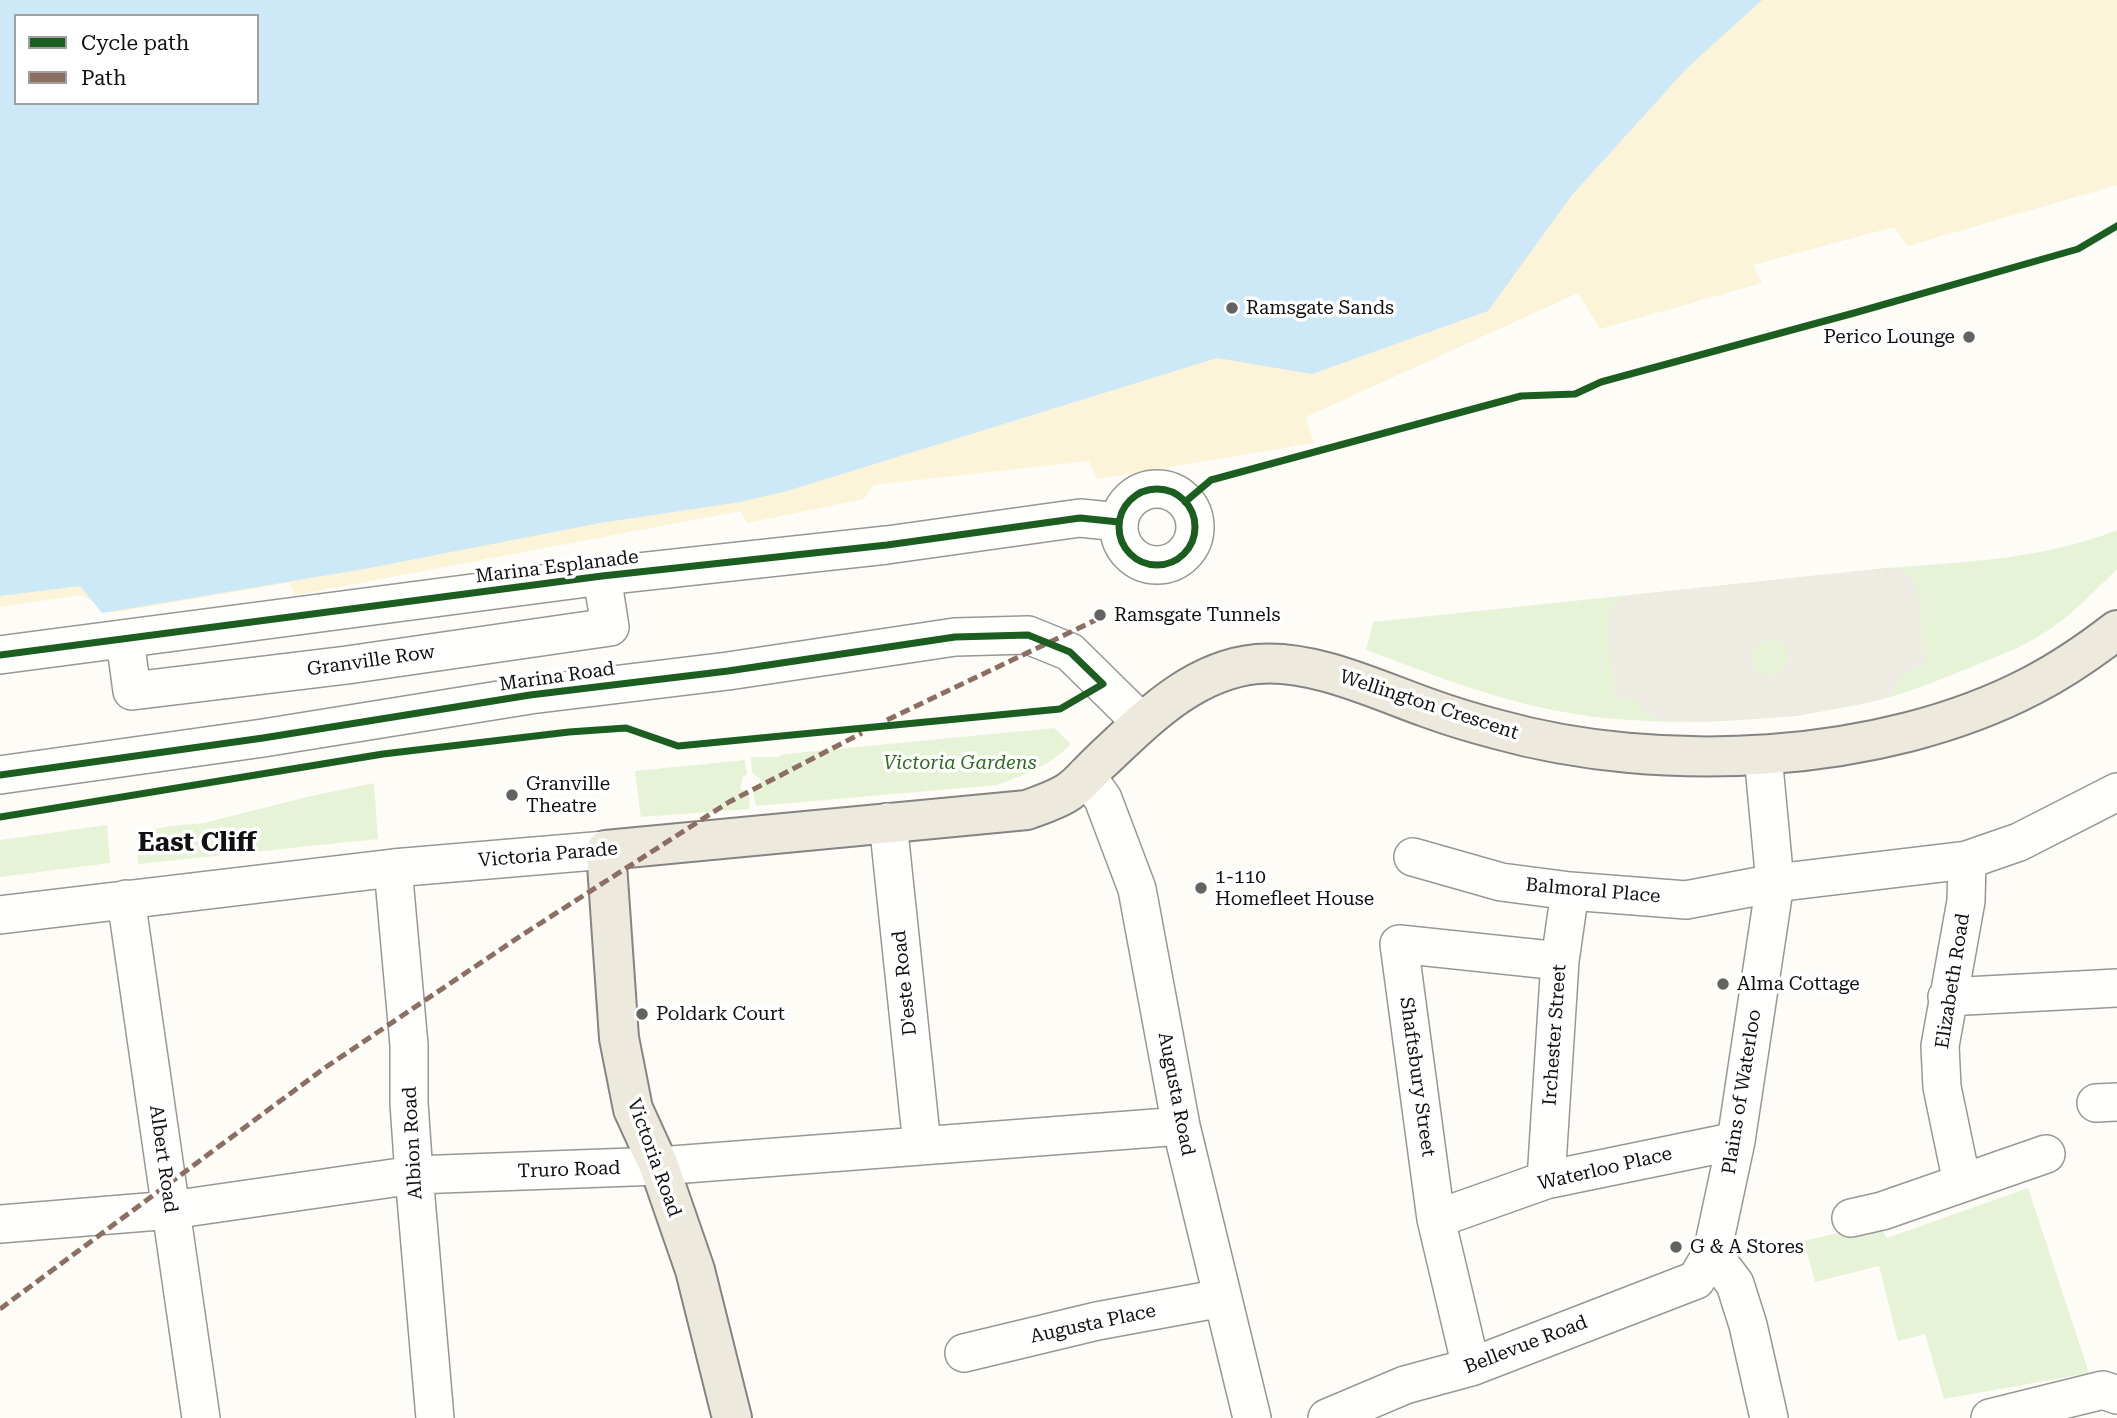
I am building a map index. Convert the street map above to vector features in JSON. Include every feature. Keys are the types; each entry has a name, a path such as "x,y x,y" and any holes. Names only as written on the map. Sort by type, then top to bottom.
{"main road":[{"name":"Wellington Crescent","path":"1086,775 1182,690 1221,671 1259,664 1306,667 1364,683 1429,708 1497,729 1551,742 1618,753 1763,755 1863,741 1922,729 1980,709 2034,685 2117,630"},
{"name":"Victoria Parade","path":"606,850 1027,810 1068,793 1086,775"},
{"name":"Victoria Road","path":"606,850 619,1038 633,1109 659,1166 695,1270 732,1418"}],"street":[{"name":"Marina Esplanade","path":"0,655 602,576 887,545 1080,518 1119,522"},
{"name":"Granville Row","path":"125,640 132,691 347,665 610,627 602,576"},
{"name":"Marina Road","path":"0,775 263,738 530,695 728,671 955,637 1028,635 1070,652 1142,723"},
{"name":"Plains of Waterloo","path":"1712,1253 1736,1141 1775,883 1763,755"},
{"name":"Augusta Road","path":"1086,775 1103,799 1137,889 1181,1126 1252,1418"},
{"path":"1775,883 1966,860 2019,842 2117,792"},
{"name":"D'este Road","path":"888,822 922,1145"},
{"name":"Victoria Parade","path":"0,915 393,868 606,850"},
{"name":"Balmoral Place","path":"1413,857 1500,882 1570,891 1686,900 1775,883"},
{"name":"Elizabeth Road","path":"1962,1183 1941,1076 1940,1046 1966,901 1966,860"},
{"name":"Albion Road","path":"393,868 409,1045 414,1175 436,1418"},
{"name":"Irchester Street","path":"1546,1180 1560,961 1570,891"},
{"name":"Albert Road","path":"127,899 201,1418"},
{"name":"Shaftsbury Street","path":"1471,1367 1436,1219 1399,944 1560,961"},
{"path":"1947,997 2117,988"},
{"name":"Truro Road","path":"0,1224 171,1210 414,1175 659,1166 1181,1126"},
{"name":"Waterloo Place","path":"1436,1219 1546,1180 1736,1141"},
{"path":"1852,1218 1882,1211 2046,1154"},
{"path":"1712,1253 1734,1283 1748,1325 1769,1418"},
{"name":"Bellevue Road","path":"1327,1418 1405,1385 1471,1367 1696,1280 1712,1253"},
{"name":"Augusta Place","path":"964,1353 1097,1321 1222,1298"},
{"path":"1990,1418 2110,1392"}],"green space":[{"path":"2117,530 2117,569 2077,608 2040,635 2008,652 1922,687 1841,708 1757,719 1714,721 1670,722 1586,716 1501,697 1366,650 1373,622 2004,558 2062,547"},
{"name":"Victoria Gardens","path":"1054,728 1071,744 1045,764 997,785 756,806 753,793 761,783 752,772 751,757 777,757 785,754"},
{"path":"745,760 747,774 743,777 740,788 749,795 750,809 641,817 635,771"},
{"path":"374,783 378,839 138,864 137,833 204,823"},
{"path":"107,825 110,863 0,877 0,840"},
{"path":"2028,1188 2089,1373 1944,1399 1925,1334 1898,1341 1879,1266 1815,1282 1804,1241 1874,1224 1882,1229 1887,1238"}],"sand":[{"name":"Ramsgate Sands","path":"1736,0 2117,0 2117,185 1908,246 1894,227 1753,265 1762,283 1600,329 1578,293 1306,417 1314,443 1097,479 1089,461 874,485 864,499 747,523 741,511 296,595 288,583 111,613 81,595 0,607 0,534"}],"shaded area":[{"path":"1887,568 1899,569 1909,575 1916,584 1926,665 1902,674 1891,694 1879,700 1797,716 1700,722 1658,720 1642,711 1638,701 1615,699 1608,625 1610,612 1617,601 1631,595","holes":["1772,639 1787,650 1788,663 1779,675 1769,677 1757,671 1752,659 1753,652 1760,643"]}],"water":[{"path":"0,0 1762,0 1687,68 1572,195 1488,311 1312,374 1217,358 787,491 740,502 600,523 364,569 102,613 80,586 0,596"}],"marked path":[{"path":"887,720 1102,617"},
{"path":"0,1309 326,1067 519,937 729,802 862,733"}],"cycle path":[{"path":"1185,502 1211,480 1521,396 1575,394 1601,382 2078,249 2117,226"},
{"path":"1157,489 1171,492 1184,500 1192,513 1195,527 1192,541 1184,554 1171,562 1157,565 1143,562 1130,554 1122,541 1119,527 1122,513 1130,500 1143,492 1157,489"},
{"path":"0,655 602,576 887,545 1080,518 1119,522"},
{"path":"0,775 263,738 530,695 728,671 955,637 1028,635 1070,652 1103,684 1060,709 678,746 626,728 569,732 383,754 0,817"}],"place":[{"name":"Ramsgate Sands","path":"1232,308"},
{"name":"Perico Lounge","path":"1969,337"},
{"name":"Ramsgate Tunnels","path":"1100,615"},
{"name":"Granville Theatre","path":"512,795"},
{"name":"1-110 Homefleet House","path":"1201,888"},
{"name":"Alma Cottage","path":"1723,984"},
{"name":"Poldark Court","path":"642,1014"},
{"name":"G & A Stores","path":"1676,1247"}],"district":[{"name":"East Cliff","path":"197,843"}]}
